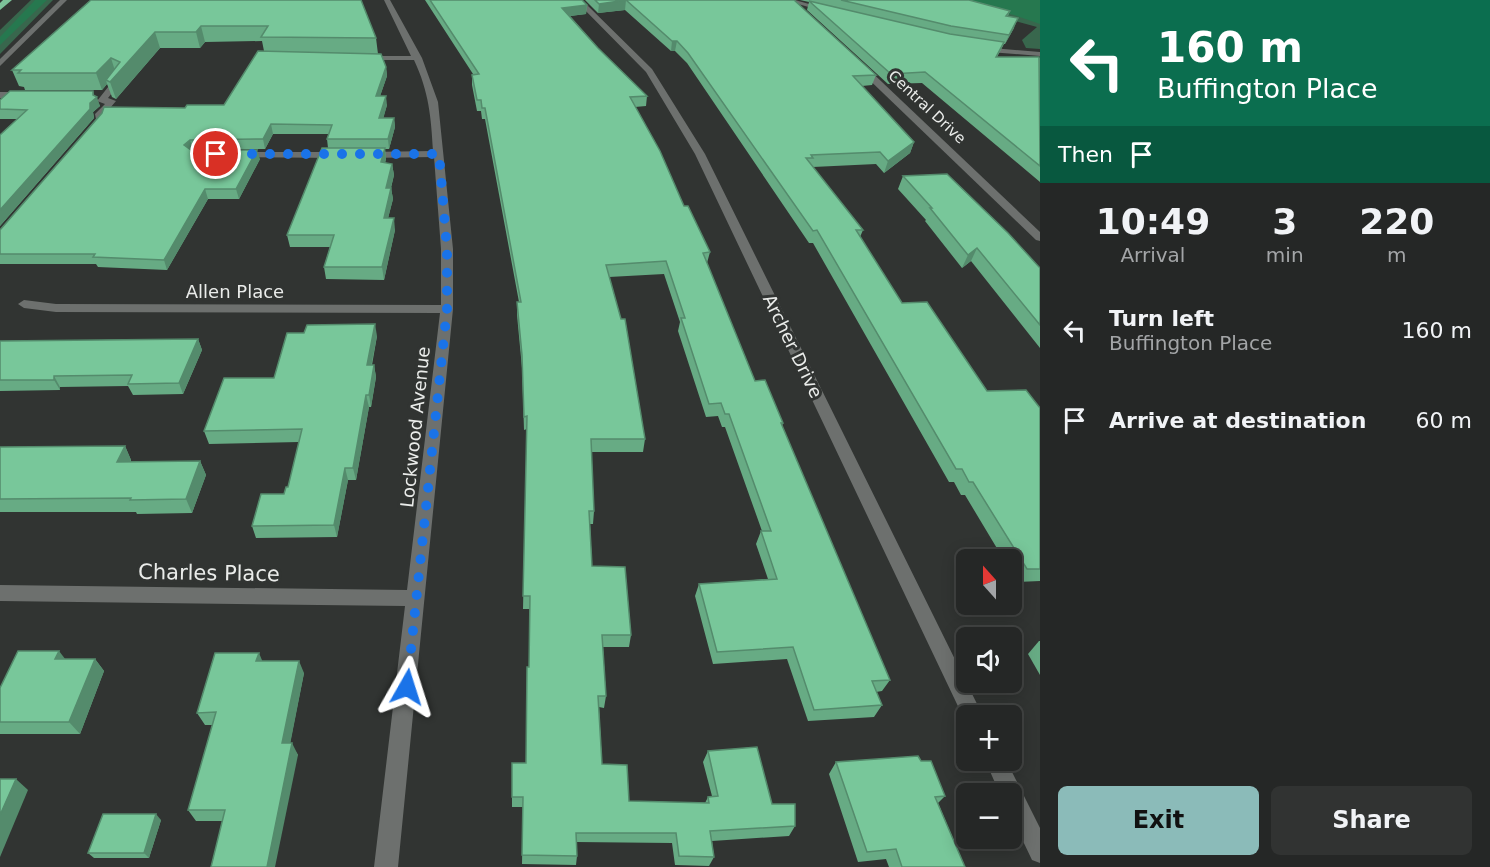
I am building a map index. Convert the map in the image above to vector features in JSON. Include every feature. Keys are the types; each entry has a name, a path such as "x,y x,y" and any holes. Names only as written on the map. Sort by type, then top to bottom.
{"highway":[{"path":"0,7 8,0"}],"street":[{"path":"0,64 64,0"},
{"name":"Lockwood Avenue","path":"386,867 447,309 447,249 434,102 418,58 387,0"},
{"name":"Archer Drive","path":"578,0 649,71 700,154 968,705"},
{"path":"789,1 831,10"},
{"path":"789,1 808,17"},
{"path":"975,48 1040,54"},
{"name":"Central Drive","path":"850,56 1040,238"},
{"path":"357,58 418,58"},
{"path":"86,137 101,118 100,114 112,101 101,101 119,79"},
{"path":"0,95 35,95"},
{"path":"94,95 106,95"},
{"path":"230,154 350,155"},
{"path":"362,155 439,154"},
{"name":"Allen Place","path":"24,304 56,308 447,309"},
{"name":"Charles Place","path":"0,593 417,598"},
{"path":"1000,771 1040,852"}],"green space":[{"path":"31,0 53,0 0,54 0,30"},
{"path":"35,0 47,0 0,45 0,37"},
{"path":"937,0 1040,0 1040,49 1026,48 1022,40 1037,27"},
{"path":"950,0 1040,0 1040,24 1014,15"}],"building":[{"path":"91,0 361,0 376,38 261,37 268,26 201,26 196,32 155,32 110,82 106,80 120,62 111,58 96,73 18,73 21,70 12,70"},
{"path":"430,0 582,0 587,5 562,8 598,48 647,96 630,97 660,151 684,206 688,206 710,252 703,253 755,381 765,380 890,680 872,681 882,705 814,710 793,647 717,652 699,584 777,579 761,531 771,531 729,414 725,414 721,403 709,404 681,318 685,318 666,261 606,265 621,319 625,319 645,439 591,439 594,511 589,511 592,566 625,567 631,635 602,635 606,696 598,696 602,764 627,765 629,801 709,803 708,797 718,796 708,751 757,747 772,804 795,804 795,826 710,831 714,857 679,856 676,833 576,833 577,856 522,855 523,797 512,797 512,763 526,763 527,667 529,667 530,596 523,596 527,416 524,417 517,302 521,302 485,108 482,108 481,100 477,100 472,75 479,74"},
{"path":"595,0 626,0 599,4"},
{"path":"626,0 794,0 876,75 853,76 914,142 888,161 880,152 811,155 813,158 806,158 863,230 856,230 902,303 927,302 987,391 1026,390 1040,408 1040,569 1027,569 1022,561 1022,549 1015,549 973,482 969,482 962,469 956,469 817,230 813,231 688,53 677,41 672,41"},
{"path":"841,0 969,0 1010,11 1006,16 1018,18 1009,35 951,26"},
{"path":"809,1 950,34 1004,42 996,57 1039,57 1040,166 925,72 891,74"},
{"path":"258,51 381,54 386,67 376,96 386,96 379,118 394,118 388,139 327,139 332,125 271,124 263,139 190,140 184,145 191,150 257,150 236,189 205,189 164,260 93,257 95,254 0,254 0,230 102,113 104,107 185,108 187,105 224,105"},
{"path":"10,91 93,91 93,95 97,97 90,103 90,109 0,210 0,135 27,110 0,109 0,100"},
{"path":"322,148 385,148 381,162 392,164 386,188 391,188 384,218 394,218 382,267 324,267 334,235 287,235"},
{"path":"947,174 1008,233 1040,268 1040,325 977,248 968,255 930,208 932,208 903,176"},
{"path":"375,324 367,365 374,365 369,395 366,395 353,468 345,468 334,525 252,526 261,494 284,494 288,487 302,429 204,431 224,378 274,378 287,333 304,333 307,325"},
{"path":"198,339 179,383 128,384 132,375 54,376 54,380 0,380 0,341"},
{"path":"125,446 117,462 200,461 186,499 0,499 0,447"},
{"path":"18,651 59,651 55,659 95,659 69,722 0,722 0,688"},
{"path":"215,653 259,653 256,661 299,661 282,743 292,743 267,867 211,867 225,810 188,810 216,712 197,713"},
{"path":"918,756 921,761 931,761 945,796 935,797 965,867 902,867 896,849 867,852 836,762"},
{"path":"0,779 16,779 0,815"},
{"path":"103,814 156,814 144,853 88,853"}],"route":[{"path":"216,154 439,154 447,249 447,309 407,687"}]}
